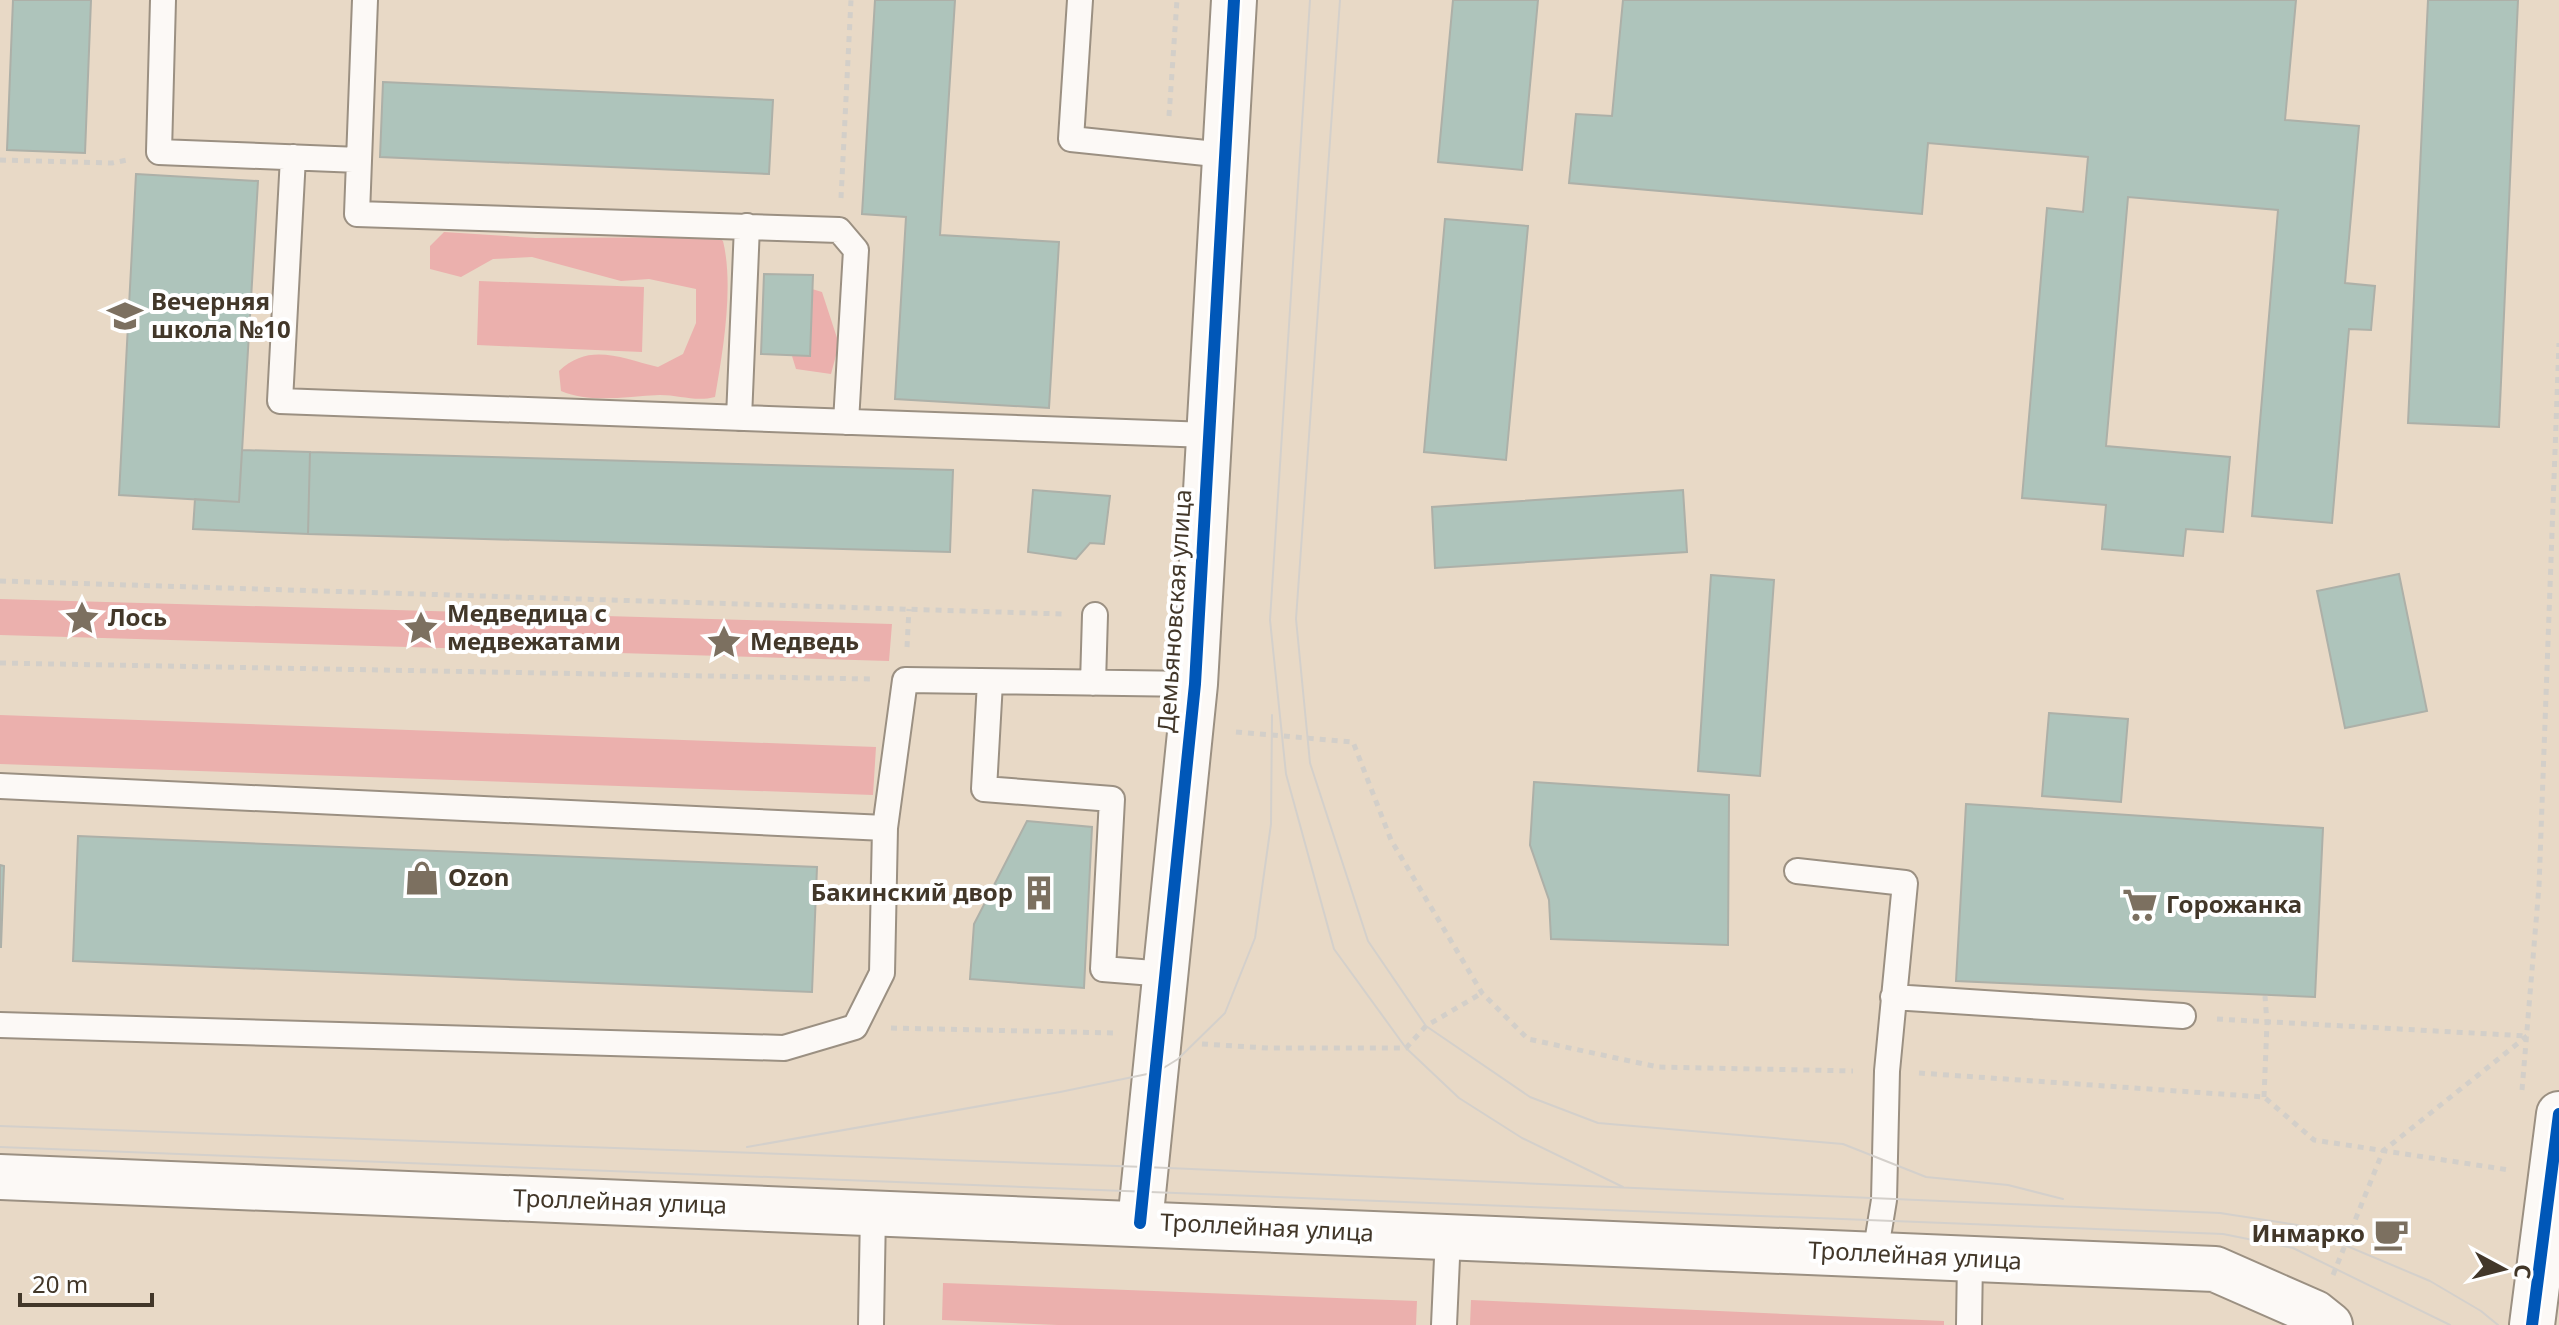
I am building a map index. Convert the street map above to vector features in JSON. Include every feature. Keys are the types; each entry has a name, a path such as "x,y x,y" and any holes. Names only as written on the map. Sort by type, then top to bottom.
{"main road":[{"name":"Демьяновская улица","path":"1140,1223 1195,684 1234,0"},
{"path":"2532,1325 2552,1171 2540,1105"},
{"name":"Троллейная улица","path":"0,1177 2215,1269 2322,1319"}],"lane":[{"path":"163,0 159,152 359,160"},
{"path":"365,0 357,214 839,230 856,250 846,422"},
{"path":"1080,0 1071,139 1225,155"},
{"path":"293,157 280,401 1208,435"},
{"path":"739,418 747,226"},
{"path":"1093,683 1095,615"},
{"path":"0,1025 784,1048 855,1027 882,973 885,828 905,680 1195,684"},
{"path":"990,682 984,789 1112,799 1103,969 1166,974"},
{"path":"0,786 885,828"},
{"path":"1797,871 1905,883 1887,1071 1884,1200 1875,1255"},
{"path":"1893,997 2183,1016"},
{"path":"871,1325 873,1212"},
{"path":"1444,1325 1448,1236"},
{"path":"1969,1325 1970,1259"}],"path":[{"path":"839,230 851,0"},
{"path":"1166,149 1177,0"},
{"path":"0,160 112,163 159,152"},
{"path":"2540,1105 2528,1036 2539,886 2559,343"},
{"path":"0,581 1095,615"},
{"path":"0,663 905,680 909,609"},
{"path":"1191,729 1353,742 1391,840 1482,993 1528,1039 1658,1067 1887,1071 2264,1097 2314,1140 2514,1170 2552,1171"},
{"path":"2264,1097 2265,996"},
{"path":"2183,1016 2528,1036"},
{"path":"2322,1319 2383,1151 2528,1036"}],"shaded area":[{"path":"444,232 536,238 717,237 723,241 728,278 724,339 715,397 694,399 660,395 597,398 561,391 559,371 582,357 606,355 658,367 683,354 696,323 696,289 649,279 621,281 532,257 493,259 461,277 430,269 430,246"},
{"path":"479,281 644,287 642,352 477,345"},
{"path":"812,289 822,292 839,344 831,374 796,369 792,356 810,356"},
{"path":"0,599 892,624 889,661 0,635"},
{"path":"0,715 876,747 873,795 0,764"},
{"path":"943,1283 1417,1301 1416,1325 1058,1325 942,1320"},
{"path":"1471,1300 1944,1321 1944,1325 1470,1325"}],"building":[{"path":"13,0 91,0 85,153 7,150"},
{"path":"875,0 955,0 940,235 1059,242 1049,408 895,399 906,217 862,214"},
{"path":"1453,0 1538,0 1522,170 1438,162"},
{"path":"1623,0 2296,0 2285,120 2359,126 2345,283 2375,286 2371,330 2349,329 2332,523 2252,516 2278,210 2128,197 2106,446 2230,457 2223,532 2186,529 2183,556 2102,549 2106,505 2022,498 2047,208 2083,212 2088,157 1928,143 1922,214 1569,183 1576,114 1612,116"},
{"path":"2428,0 2518,0 2499,427 2408,423"},
{"path":"383,82 773,100 769,174 380,157"},
{"path":"136,174 258,181 239,502 119,495"},
{"path":"1445,219 1528,226 1506,460 1424,452"},
{"path":"764,274 813,275 810,356 761,354"},
{"path":"242,450 310,452 308,534 193,529 195,499 239,502"},
{"path":"310,452 953,470 950,552 308,534"},
{"path":"1033,490 1110,496 1104,544 1090,543 1076,559 1028,552"},
{"path":"1683,490 1687,552 1435,568 1432,507"},
{"path":"2399,574 2427,711 2345,728 2317,591"},
{"path":"1711,575 1774,580 1760,776 1698,771"},
{"path":"2049,713 2128,719 2121,802 2042,796"},
{"path":"1534,782 1729,795 1728,945 1551,939 1549,900 1530,845"},
{"name":"Горожанка","path":"1966,804 2323,828 2315,997 1956,981"},
{"name":"Бакинский двор","path":"1027,821 1092,827 1084,988 970,979 974,924"},
{"path":"78,836 817,867 812,992 73,961"},
{"path":"0,865 4,866 1,947 0,947"}],"tram line":[{"path":"1310,0 1270,620 1286,774 1334,949 1406,1048 1459,1098 1522,1138 1623,1187"},
{"path":"1340,0 1296,619 1310,763 1368,941 1426,1026 1530,1097 1598,1123 1843,1144 1926,1177 2008,1185 2063,1199"},
{"path":"747,1147 1060,1092 1157,1072 1178,1059 1225,1013 1255,938 1271,824 1272,715"},
{"path":"0,1126 1145,1167 2220,1213 2297,1225 2430,1281 2481,1311 2498,1325"},
{"path":"0,1147 2223,1234 2293,1248 2450,1325"}],"cycle path":[{"path":"1140,1223 1195,684 1234,0"},
{"path":"2532,1325 2559,1114"}],"place":[{"name":"Вечерняя школа №10","path":"125,316"},
{"name":"Лось","path":"82,618"},
{"name":"Медведица с медвежатами","path":"421,628"},
{"name":"Медведь","path":"724,642"},
{"name":"Ozon","path":"422,878"},
{"name":"Бакинский двор","path":"1039,893"},
{"name":"Горожанка","path":"2140,905"},
{"name":"Инмарко","path":"2391,1234"}]}
